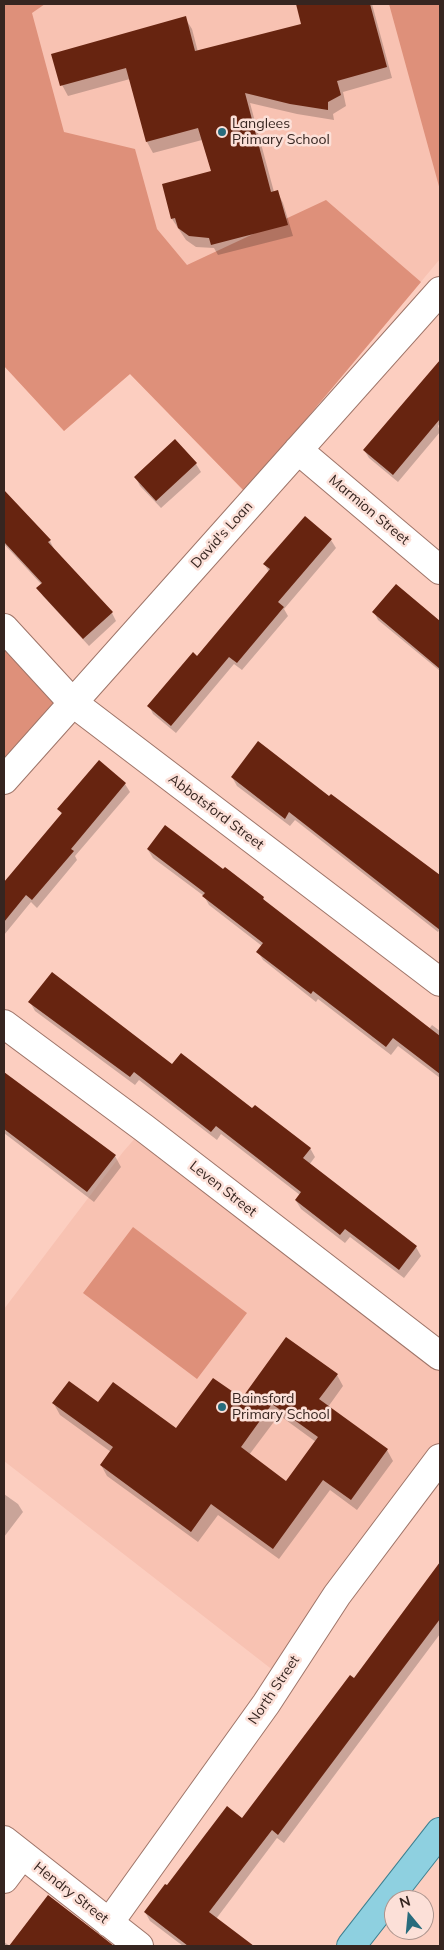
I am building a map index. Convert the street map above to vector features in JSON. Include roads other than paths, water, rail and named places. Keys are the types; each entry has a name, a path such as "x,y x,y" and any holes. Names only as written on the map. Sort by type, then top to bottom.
{"main road":[{"path":"351,1946 440,1832"}],"street":[{"name":"David's Loan","path":"4,780 440,291"},
{"name":"Marmion Street","path":"298,450 440,570"},
{"name":"Abbotsford Street","path":"4,628 72,702 440,982"},
{"name":"Leven Street","path":"4,1024 144,1128 440,1356"},
{"name":"North Street","path":"109,1923 266,1704 337,1595 440,1458"},
{"name":"Hendry Street","path":"13,1848 140,1946"},
{"path":"4,1879 13,1848"}],"place":[{"name":"Langlees Primary School","path":"222,132"},
{"name":"Bainsford Primary School","path":"222,1407"}]}
